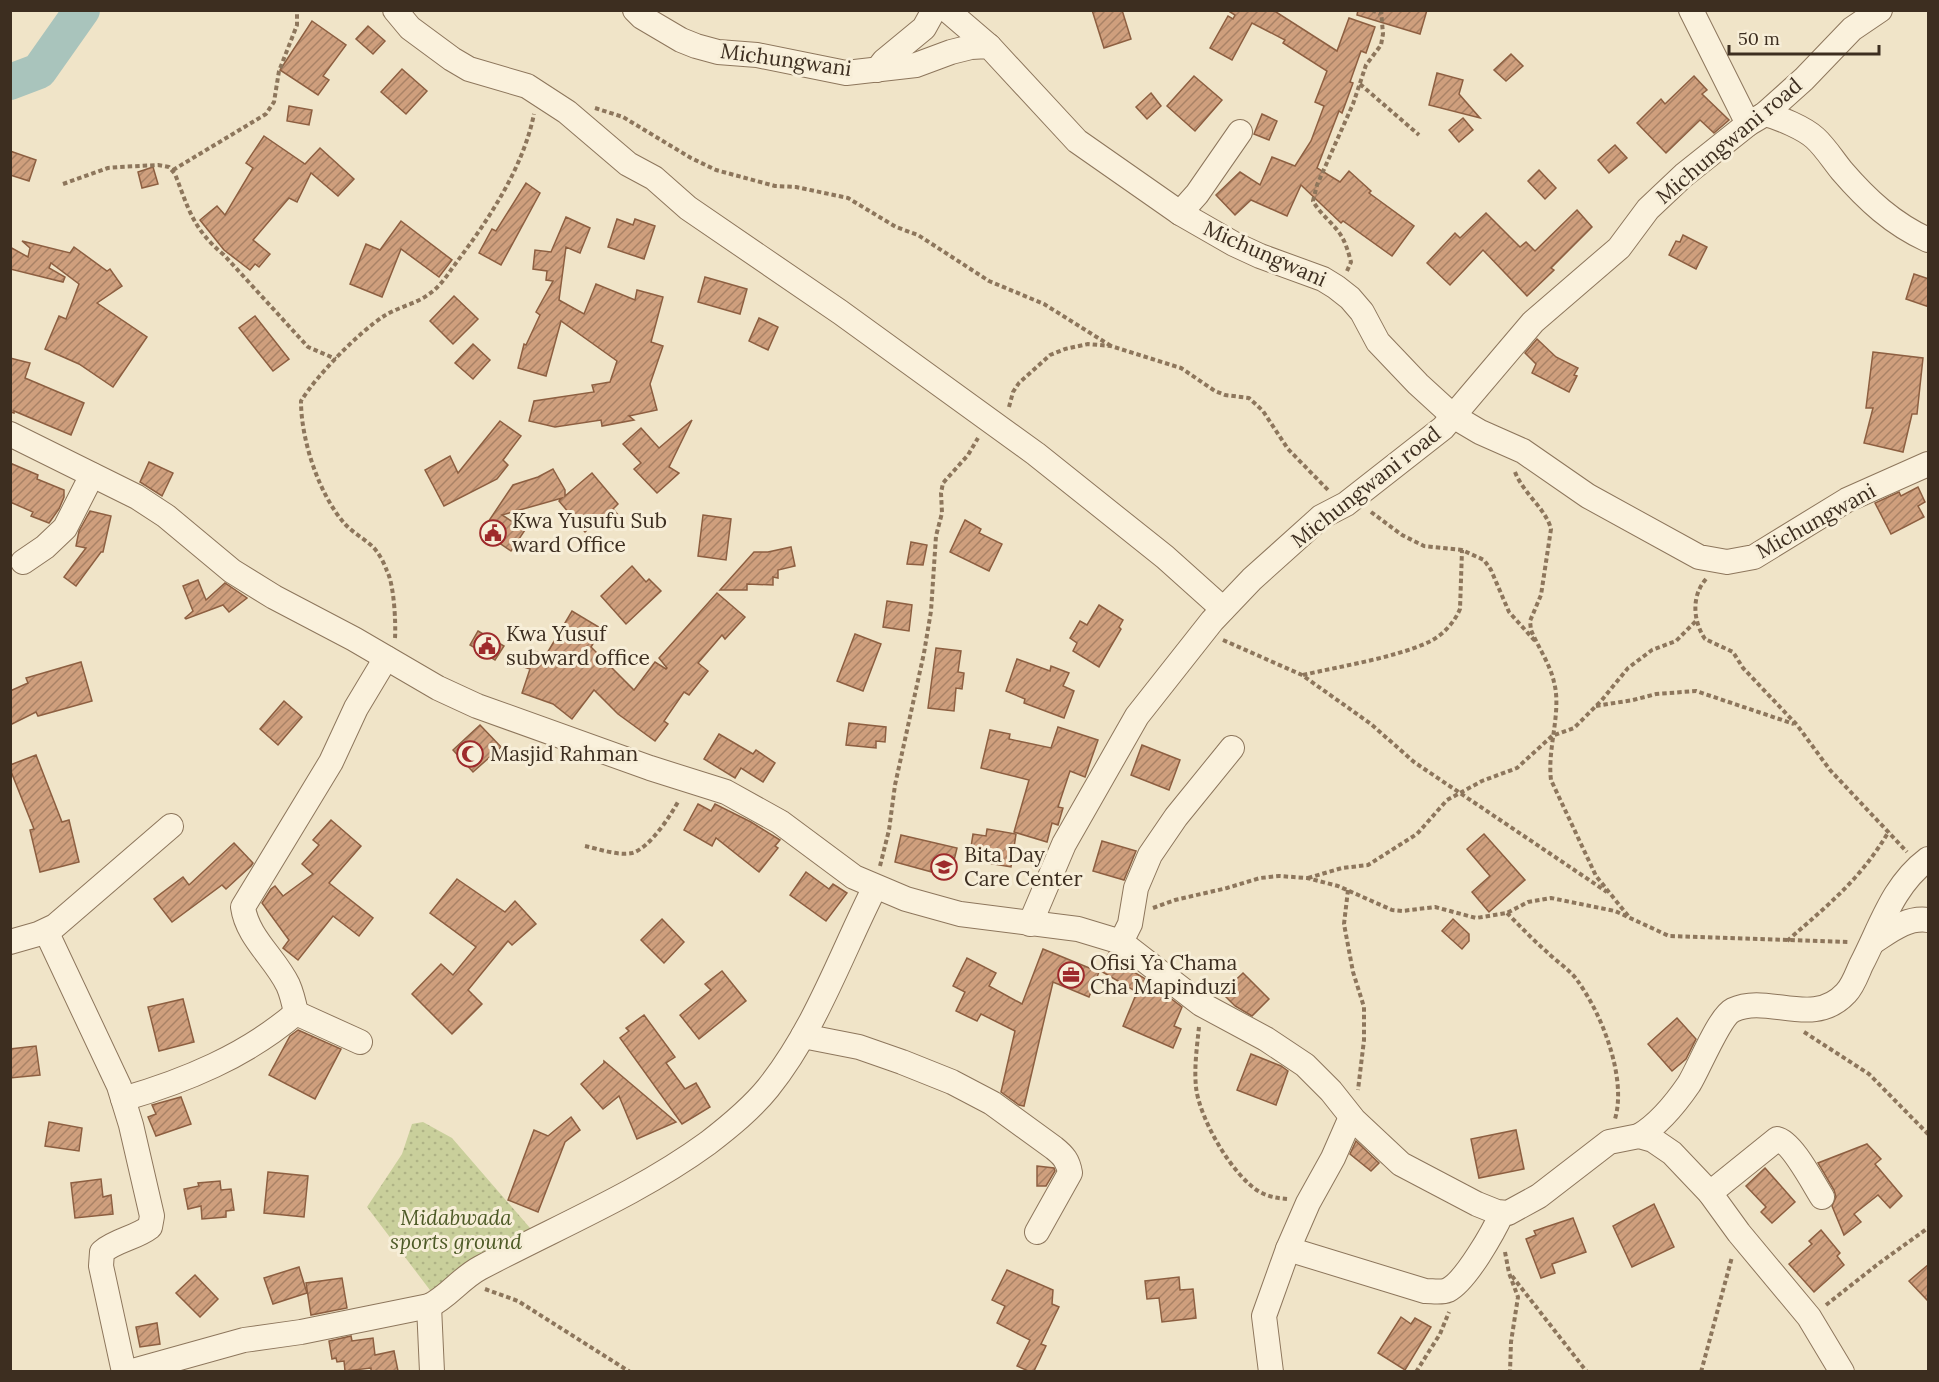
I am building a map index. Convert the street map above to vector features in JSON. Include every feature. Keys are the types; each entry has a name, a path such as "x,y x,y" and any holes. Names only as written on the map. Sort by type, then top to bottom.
{"street":[{"path":"395,10 424,40 460,64 469,69 527,86 573,117 628,164 654,178 688,208 840,312 1036,454 1165,557 1223,609"},
{"name":"Michungwani","path":"635,10 642,17 681,40 718,51 846,73 916,65 951,52 971,47 989,46 1077,141 1180,213 1234,244 1323,279 1350,298 1362,312 1378,342 1418,384 1453,416 1480,432 1523,451 1588,496 1699,557 1727,562 1754,557 1847,500 1929,464"},
{"path":"877,70 884,61 924,28 934,10"},
{"path":"946,10 989,46"},
{"path":"1691,10 1756,119 1779,118 1814,137 1844,173 1879,209 1905,230 1929,240"},
{"name":"Michungwani road","path":"1030,924 1064,844 1137,716 1223,609 1252,579 1321,518 1346,504 1443,428 1533,322 1619,248 1648,208 1684,175 1756,119 1852,29 1880,10"},
{"path":"1180,213 1197,194 1240,132"},
{"path":"10,434 137,497 166,516 232,571 248,581 438,688 477,706 726,792 780,822 854,877 906,899 960,914 1078,929 1121,942 1201,1004 1266,1039 1305,1065 1331,1091 1352,1118 1401,1164 1477,1204 1499,1219"},
{"path":"23,562 45,547 64,528 92,475"},
{"path":"296,1013 287,983 244,916 243,906 331,762 356,708 390,661"},
{"path":"1121,942 1130,924 1136,888 1150,855 1176,817 1232,748"},
{"path":"10,942 46,931 171,826"},
{"path":"1288,1248 1425,1291 1449,1290 1463,1275 1499,1219 1539,1197 1609,1142 1639,1136 1652,1128 1688,1085 1727,1014 1744,1006 1805,1011 1823,1007 1846,993 1873,942 1888,904 1898,889 1924,863"},
{"path":"129,1371 244,1340 301,1332 429,1306 472,1272 642,1186 679,1163 730,1126 770,1086 803,1036 875,887"},
{"path":"1873,942 1902,924 1919,919 1929,920"},
{"path":"46,931 123,1099 152,1216 150,1227 110,1245 102,1252 100,1266 124,1371"},
{"path":"296,1013 360,1042"},
{"path":"123,1099 177,1082 244,1051 296,1013"},
{"path":"803,1036 859,1047 952,1082 992,1103 1063,1155 1069,1164 1070,1173 1036,1232"},
{"path":"1271,1371 1264,1316 1288,1248 1352,1118"},
{"path":"1639,1136 1653,1140 1672,1153 1710,1193 1739,1233 1809,1317 1842,1371"},
{"path":"1710,1193 1777,1139 1789,1147 1822,1197"},
{"path":"429,1306 432,1371"}],"path":[{"path":"173,170 266,114 274,102 279,71 297,25 297,10"},
{"path":"1336,287 1352,262 1339,232 1313,201 1317,185 1366,65 1381,45 1383,34 1381,13 1372,10"},
{"path":"1360,84 1419,135"},
{"path":"390,661 396,622 389,573 374,548 334,512 311,460 301,401 310,387 356,339 382,317 430,294 445,279 470,245 501,195 530,135 539,93"},
{"path":"573,117 593,107 600,108 623,117 691,158 716,170 775,186 796,187 848,198 896,226 918,235 989,281 1044,304 1111,346"},
{"path":"63,183 120,166 169,167 173,170 199,230 208,242 245,278 308,347 336,359"},
{"path":"875,887 889,830 895,785 931,611 936,536 942,513 940,494 944,483 997,426 1012,392 1040,363 1050,355 1065,349 1088,344 1111,346 1181,368 1215,391 1225,395 1249,398 1263,411 1288,449 1308,471 1346,504 1364,508 1402,535 1424,546 1462,550 1484,560 1491,570 1509,612 1536,642"},
{"path":"1509,444 1515,474 1529,497 1548,519 1551,529 1541,595 1530,621 1536,642 1555,682 1556,701 1549,765 1551,780 1596,876 1630,918"},
{"path":"1302,675 1386,655 1429,642 1442,633 1457,618 1461,609 1462,550"},
{"path":"1727,562 1704,580 1698,588 1695,603 1697,620 1705,639 1733,652 1743,668 1797,725 1830,770 1889,831 1924,863"},
{"path":"1131,915 1175,900 1260,878 1307,878 1342,868 1368,865 1417,834 1448,800 1482,781 1516,768 1552,736 1574,728 1641,657 1676,641 1697,620"},
{"path":"1203,633 1239,646 1302,675 1371,724 1414,762 1611,894"},
{"path":"1595,706 1656,694 1696,691 1797,725"},
{"path":"585,846 623,853 634,853 642,848 673,812 686,779"},
{"path":"1787,941 1838,897 1871,860 1889,831"},
{"path":"1307,878 1348,890 1392,910 1435,907 1476,918 1507,913 1528,902 1551,898 1615,911 1669,936 1873,942"},
{"path":"1348,890 1344,924 1353,972 1364,1007 1364,1040 1352,1118"},
{"path":"1507,913 1577,979 1605,1033 1614,1064 1619,1106 1609,1142"},
{"path":"1201,1004 1196,1088 1204,1120 1236,1172 1258,1191 1273,1198 1286,1199 1316,1190"},
{"path":"1804,1032 1869,1074 1929,1134"},
{"path":"1499,1219 1509,1273 1518,1297 1511,1342 1510,1371"},
{"path":"1809,1317 1912,1238 1929,1228"},
{"path":"1701,1371 1739,1233"},
{"path":"1509,1273 1587,1371"},
{"path":"1416,1371 1440,1334 1463,1275"},
{"path":"462,1280 518,1301 630,1371"}],"green space":[{"name":"Midabwada sports ground","path":"423,1122 452,1138 543,1243 472,1287 439,1302 367,1207 402,1154 412,1124"}],"building":[{"path":"1092,10 1122,10 1131,39 1104,48"},
{"path":"1227,10 1273,10 1337,51 1349,18 1375,27 1366,53 1361,51 1342,113 1339,111 1317,168 1340,182 1349,171 1371,191 1369,193 1414,226 1392,256 1343,221 1341,223 1301,185 1287,216 1251,200 1235,215 1216,195 1240,172 1260,185 1272,157 1295,166 1311,141 1324,106 1315,102 1327,71 1283,43 1285,40 1252,23 1232,60 1210,48 1228,16 1233,19 1235,15"},
{"path":"1358,10 1427,10 1420,34 1357,15"},
{"path":"312,21 346,45 323,76 329,80 318,95 280,70"},
{"path":"368,26 385,41 373,54 356,39"},
{"path":"1511,54 1523,66 1506,81 1494,70"},
{"path":"402,69 427,91 406,114 381,92"},
{"path":"1437,73 1463,80 1459,94 1480,118 1429,105"},
{"path":"1194,76 1222,100 1195,131 1167,106"},
{"path":"1694,76 1707,90 1702,94 1729,120 1714,133 1700,120 1666,153 1637,123 1661,99 1665,104"},
{"path":"1151,93 1161,106 1147,119 1136,107"},
{"path":"289,106 312,110 309,125 287,121"},
{"path":"1262,114 1277,121 1269,140 1254,134"},
{"path":"1463,118 1473,130 1459,142 1449,130"},
{"path":"264,136 305,164 320,148 354,179 338,196 311,173 297,202 289,198 253,240 270,254 259,267 255,264 250,270 224,250 200,220 217,206 225,215 253,168 246,163"},
{"path":"1615,145 1627,158 1609,173 1598,160"},
{"path":"10,151 36,160 29,181 10,175"},
{"path":"153,167 158,184 142,188 138,172"},
{"path":"1539,170 1556,188 1545,199 1528,181"},
{"path":"526,183 540,193 501,265 479,253 492,229 496,231"},
{"path":"1577,210 1592,227 1551,268 1554,270 1527,296 1483,250 1450,285 1427,263 1455,233 1460,238 1486,213 1520,247 1526,242 1535,251"},
{"path":"566,217 590,228 580,253 566,247 559,300 584,314 596,284 635,300 637,290 663,297 651,342 663,346 650,384 657,410 629,416 634,420 602,426 601,420 555,427 529,421 534,401 594,392 592,385 610,382 617,361 561,321 546,376 518,368 524,344 526,345 540,315 536,312 553,281 546,280 547,271 533,269 535,250 551,252"},
{"path":"617,219 633,225 635,219 655,226 644,259 608,247"},
{"path":"401,221 452,260 439,277 401,249 382,297 350,284 366,244 380,250"},
{"path":"1683,235 1707,247 1696,269 1669,255 1676,241 1680,242"},
{"path":"22,241 70,253 74,247 107,271 110,269 122,286 97,303 147,337 113,387 79,364 45,349 59,316 66,319 79,284 51,263 49,268 65,277 63,282 10,269 10,247 28,257 30,248"},
{"path":"1914,274 1929,279 1929,307 1906,299"},
{"path":"705,277 747,289 740,314 698,302"},
{"path":"454,296 478,319 453,344 430,321"},
{"path":"255,316 289,359 273,371 239,328"},
{"path":"759,318 778,327 768,350 749,341"},
{"path":"1537,339 1556,357 1578,368 1574,375 1577,376 1569,392 1532,373 1536,364 1525,353"},
{"path":"473,344 490,360 473,379 455,363"},
{"path":"1873,352 1923,358 1917,414 1912,414 1903,452 1864,443 1873,408 1866,408"},
{"path":"10,358 30,363 25,378 84,403 71,435 14,411 14,413 10,412"},
{"path":"692,420 669,467 679,473 657,493 634,469 641,463 623,444 641,428 659,448"},
{"path":"500,421 521,436 503,460 508,465 497,479 444,506 425,470 450,456 458,473"},
{"path":"149,462 173,473 162,496 140,482"},
{"path":"10,463 38,475 37,479 64,490 59,509 49,523 31,516 33,512 10,502"},
{"path":"553,469 565,490 565,496 592,473 618,504 613,509 619,516 607,526 601,518 585,532 559,501 562,498 502,515 525,530 511,551 482,531 513,485 538,477"},
{"path":"1918,487 1925,502 1918,506 1924,517 1891,534 1875,503 1899,492 1901,496"},
{"path":"90,511 111,516 103,552 76,586 64,577 86,548 76,546 79,531"},
{"path":"703,515 731,519 726,560 698,556"},
{"path":"965,520 981,529 979,533 1002,544 989,571 950,552"},
{"path":"911,542 927,545 923,565 907,564"},
{"path":"791,547 795,566 778,570 778,578 773,577 773,585 747,584 747,590 720,590 754,552 768,552"},
{"path":"632,566 646,582 649,579 661,591 626,624 601,596"},
{"path":"198,580 206,600 225,583 247,598 229,612 223,605 186,619 193,611 183,586"},
{"path":"717,593 745,617 725,639 722,635 698,663 708,671 689,695 684,692 664,721 668,724 655,741 618,714 594,690 572,719 553,704 522,693 530,669 524,667 530,650 546,655 572,611 602,629 591,647 634,690 655,662 667,668 659,658"},
{"path":"887,601 912,605 909,631 883,627"},
{"path":"1099,605 1123,620 1119,627 1121,629 1099,667 1073,651 1077,643 1070,638 1080,621 1087,625"},
{"name":"Kwa Yusuf subward office","path":"478,631 504,646 495,660 470,645"},
{"path":"855,634 881,644 863,691 837,681"},
{"path":"936,648 961,651 958,672 964,673 962,689 956,688 954,711 928,708"},
{"path":"1017,659 1050,671 1051,666 1069,673 1063,686 1074,691 1064,718 1024,703 1025,699 1006,691"},
{"path":"81,662 92,701 38,716 36,712 10,725 10,691 28,683 26,678"},
{"path":"284,701 302,717 278,745 260,729"},
{"path":"849,723 886,727 885,742 876,741 876,748 846,745"},
{"path":"480,725 501,747 473,772 453,750"},
{"path":"1058,727 1098,740 1085,777 1070,771 1058,807 1063,808 1058,825 1052,823 1047,842 1014,832 1029,780 981,768 990,730 1010,734 1009,739 1051,748"},
{"path":"719,734 753,754 756,750 775,763 763,782 741,768 735,778 704,759"},
{"path":"1142,745 1180,760 1169,790 1131,775"},
{"path":"36,755 62,822 69,820 79,862 40,872 30,830 34,829 10,769 10,765"},
{"path":"698,804 711,811 715,804 780,840 775,846 778,848 759,872 716,838 712,846 684,830"},
{"path":"331,820 361,846 329,883 373,918 359,936 333,916 298,960 283,948 289,940 262,903 275,886 283,896 313,874 302,864 319,845 313,840"},
{"path":"987,829 1016,834 1011,867 969,860 973,834 986,836"},
{"path":"1484,834 1525,880 1489,912 1472,892 1490,876 1467,849"},
{"path":"901,835 957,848 950,877 895,862"},
{"path":"1102,841 1136,851 1124,880 1093,871"},
{"path":"234,843 253,863 251,866 226,889 222,885 172,922 154,899 183,877 189,885"},
{"path":"806,872 829,889 833,884 847,893 826,921 790,895"},
{"path":"457,879 505,912 515,901 536,924 512,945 508,941 468,990 482,1004 452,1034 412,994 441,964 453,975 476,947 430,913"},
{"path":"662,919 684,942 664,963 641,940"},
{"path":"1453,919 1469,934 1469,941 1462,949 1442,931"},
{"path":"1043,949 1099,972 1089,997 1053,982 1024,1106 1001,1092 1015,1031 981,1014 977,1021 956,1011 965,992 953,986 967,958 996,973 989,986 1022,1004"},
{"path":"1109,953 1182,1007 1174,1026 1181,1029 1173,1048 1123,1026 1137,992 1099,970"},
{"path":"722,971 746,1001 699,1039 680,1015 711,990 705,984"},
{"path":"1243,973 1269,999 1252,1016 1235,1006 1222,993"},
{"path":"183,999 194,1042 159,1051 148,1007"},
{"path":"644,1015 675,1057 666,1063 685,1089 696,1083 710,1107 682,1124 620,1038 629,1031 626,1028"},
{"path":"1677,1018 1696,1039 1686,1059 1672,1071 1648,1044"},
{"path":"298,1030 341,1049 315,1099 269,1075 290,1036"},
{"path":"36,1046 40,1075 10,1078 10,1049"},
{"path":"1251,1054 1288,1071 1276,1105 1237,1090"},
{"path":"604,1061 676,1122 637,1139 619,1096 603,1109 581,1084"},
{"path":"181,1097 191,1124 156,1136 148,1117 156,1114 152,1105"},
{"path":"571,1117 580,1130 565,1142 538,1212 508,1200 534,1130 548,1136"},
{"path":"49,1122 82,1128 79,1151 45,1146"},
{"path":"1516,1130 1524,1169 1479,1178 1471,1139"},
{"path":"1356,1141 1379,1163 1371,1171 1350,1154"},
{"path":"1867,1144 1881,1159 1875,1164 1902,1196 1890,1208 1878,1195 1854,1214 1861,1222 1844,1235 1832,1206 1836,1197 1834,1190 1818,1163"},
{"path":"1037,1166 1054,1168 1055,1171 1046,1186 1037,1186"},
{"path":"1765,1168 1795,1202 1772,1223 1761,1212 1766,1207 1746,1186"},
{"path":"268,1172 308,1176 304,1217 264,1213"},
{"path":"101,1179 103,1197 111,1195 113,1214 75,1218 71,1183"},
{"path":"220,1181 221,1190 231,1189 234,1210 226,1211 226,1217 202,1219 201,1206 188,1209 184,1189 199,1186 198,1183"},
{"path":"1654,1204 1674,1247 1632,1267 1613,1226"},
{"path":"1573,1218 1586,1252 1552,1264 1555,1273 1541,1278 1526,1239 1536,1235 1534,1231"},
{"path":"1821,1230 1840,1253 1837,1256 1844,1265 1814,1292 1789,1264 1812,1244 1809,1241"},
{"path":"1929,1264 1929,1302 1909,1281"},
{"path":"299,1267 307,1293 273,1304 264,1278"},
{"path":"1007,1270 1053,1290 1052,1304 1059,1307 1041,1344 1046,1346 1034,1371 1017,1366 1030,1340 997,1323 1005,1306 992,1300"},
{"path":"195,1275 218,1299 200,1317 176,1293"},
{"path":"1179,1277 1180,1290 1193,1289 1196,1318 1162,1322 1159,1298 1147,1299 1145,1281"},
{"path":"342,1278 347,1308 311,1315 306,1283"},
{"path":"1401,1317 1411,1324 1415,1318 1431,1327 1405,1370 1378,1353"},
{"path":"157,1323 160,1344 140,1347 136,1327"},
{"path":"351,1336 352,1341 373,1338 375,1355 394,1351 398,1371 371,1371 371,1368 345,1371 344,1361 337,1362 336,1358 332,1359 329,1341"}],"waterway":[{"path":"10,82 39,71 82,10"}],"place":[{"name":"Kwa Yusufu Sub ward Office","path":"493,533"},
{"name":"Kwa Yusuf subward office","path":"487,646"},
{"name":"Masjid Rahman","path":"470,754"},
{"name":"Bita Day Care Center","path":"944,867"},
{"name":"Ofisi Ya Chama Cha Mapinduzi","path":"1071,975"}]}
